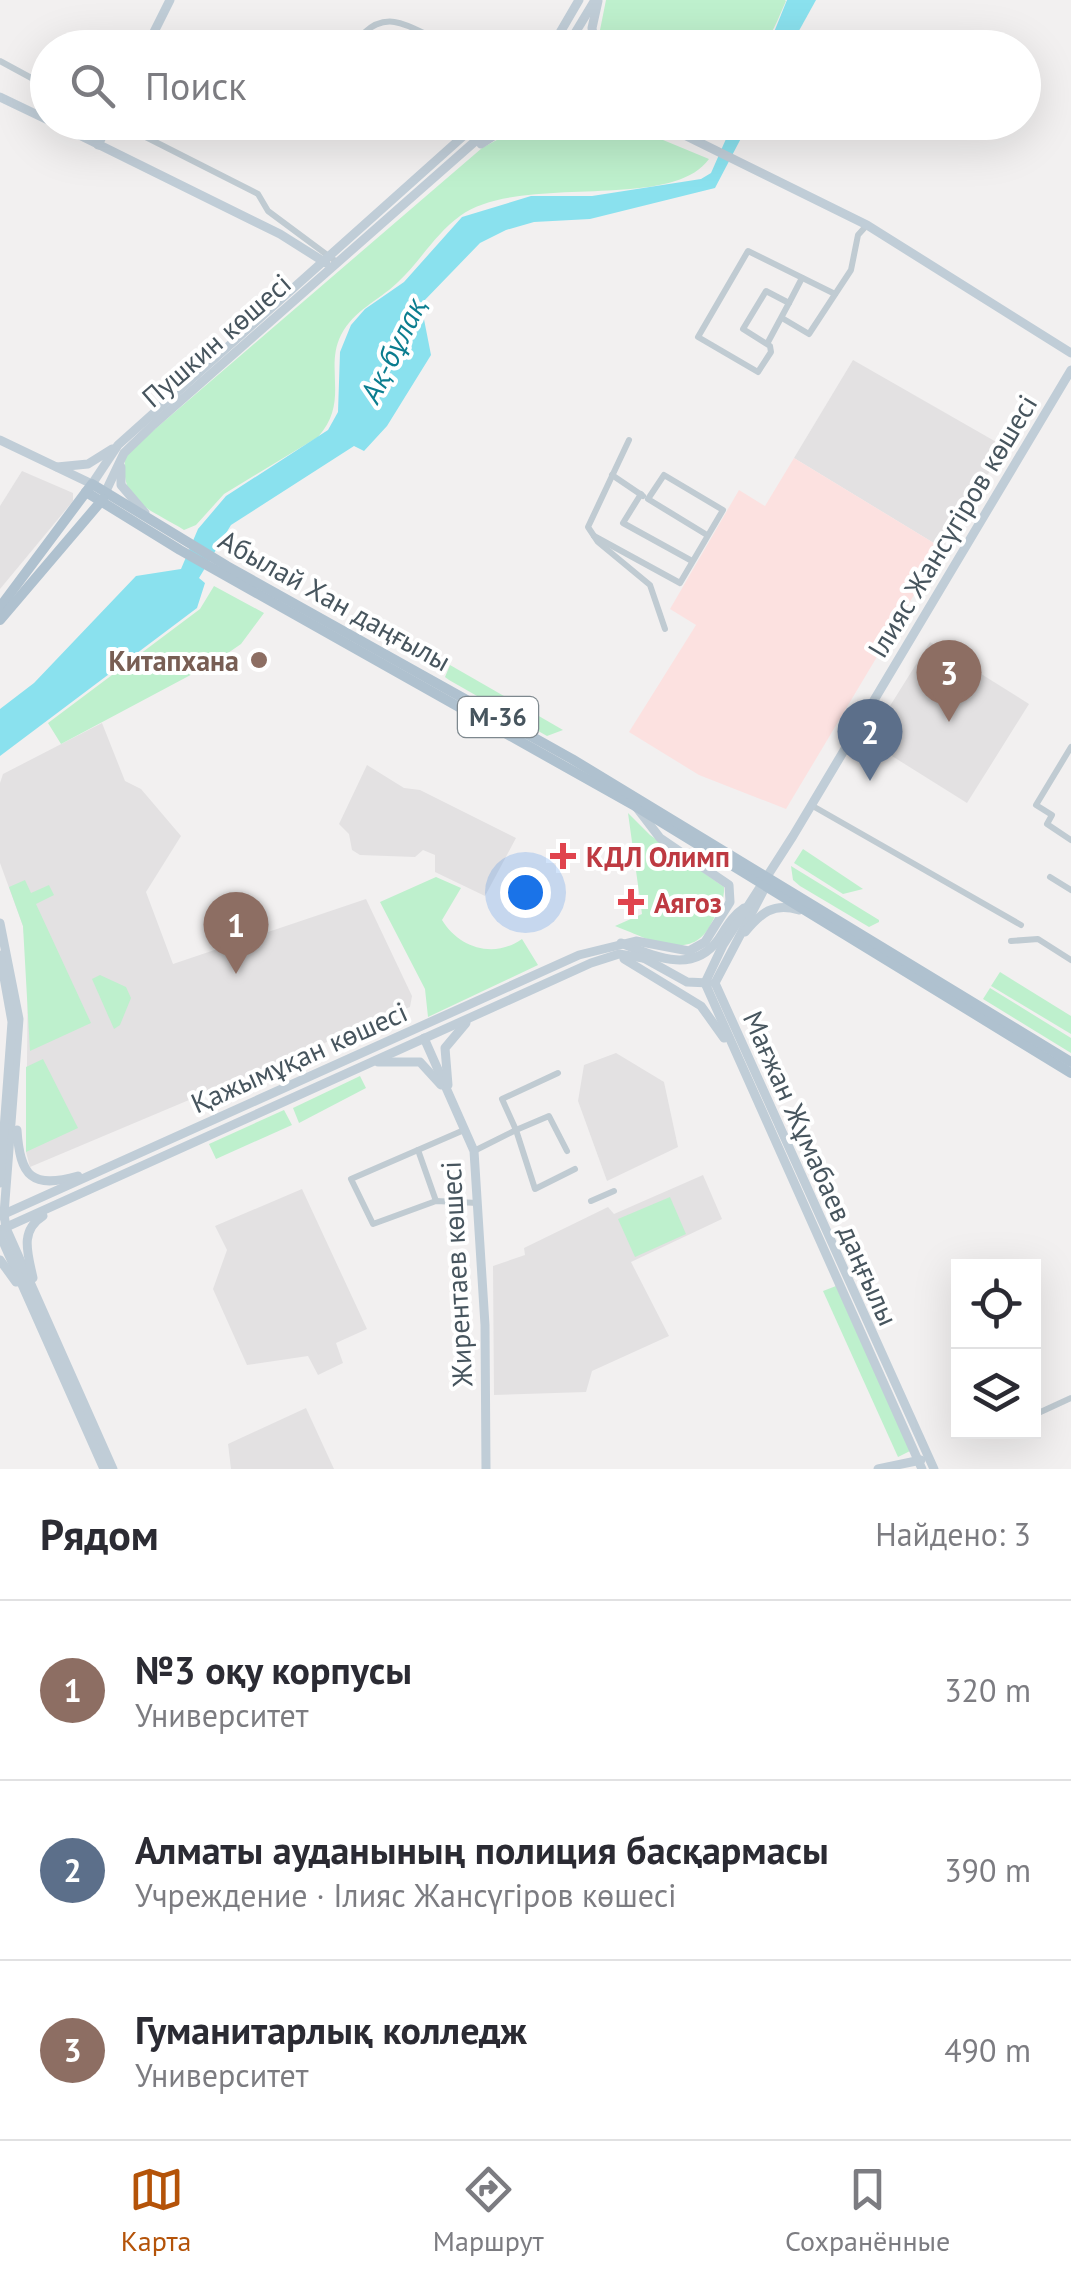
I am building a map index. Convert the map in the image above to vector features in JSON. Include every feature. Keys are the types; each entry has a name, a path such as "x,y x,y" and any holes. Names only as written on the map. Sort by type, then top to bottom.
{"main road":[{"path":"155,30 170,0"},
{"path":"561,30 580,0"},
{"path":"578,30 597,0"},
{"path":"592,30 597,0"},
{"path":"0,96 30,111"},
{"path":"88,140 331,262"},
{"path":"98,145 101,140"},
{"name":"Пушкин көшесі","path":"0,606 121,449 331,262 460,140"},
{"name":"Пушкин көшесі","path":"331,262 477,140"},
{"path":"457,159 487,140"},
{"path":"695,140 867,225 1071,352"},
{"name":"Ілияс Жансүгіров көшесі","path":"764,882 1071,370"},
{"path":"0,440 89,488"},
{"path":"55,467 88,464 121,449 121,485 158,525"},
{"name":"Пушкин көшесі","path":"0,620 103,498 121,449"},
{"name":"Абылай Хан даңғылы","path":"89,488 182,546 556,750 825,923 1071,1073"},
{"name":"Абылай Хан даңғылы","path":"103,498 158,525 182,546"},
{"path":"65,522 74,523 76,533"},
{"name":"Абылай Хан даңғылы","path":"225,570 1071,1062"},
{"path":"618,942 636,940 689,951 705,942 732,894 722,878 660,838 635,806"},
{"path":"710,983 746,908 764,882"},
{"path":"710,983 764,882"},
{"path":"733,945 759,915 775,907 792,908 825,923"},
{"path":"618,942 674,962 694,959 708,952 736,913 746,908"},
{"path":"0,924 19,1019 2,1231 113,1469"},
{"path":"618,942 686,982 710,983"},
{"name":"Қажымұқан көшесі","path":"2,1215 577,956 618,942"},
{"path":"0,955 12,1022 0,1183"},
{"path":"607,957 643,958"},
{"path":"607,957 628,960 702,1006 731,1044"},
{"name":"Қажымұқан көшесі","path":"2,1231 607,957"},
{"name":"Мағжан Жұмабаев даңғылы","path":"710,983 731,1044 923,1462 934,1469"},
{"name":"Мағжан Жұмабаев даңғылы","path":"710,983 923,1462"},
{"path":"449,1094 445,1048 471,1018"},
{"name":"Жирентаев көшесі","path":"420,1027 474,1151 486,1469"},
{"path":"375,1062 420,1062 449,1094"},
{"path":"14,1100 18,1147 25,1170 37,1182 52,1183 114,1165"},
{"path":"74,1197 30,1228 26,1244 33,1298 104,1469"},
{"path":"0,1260 33,1298"},
{"path":"878,1469 923,1462"}],"street":[{"path":"368,30 382,20 396,20 418,30"},
{"path":"0,61 30,77"},
{"path":"148,140 258,194 268,211 331,262"},
{"path":"782,318 809,334 852,270 858,235 867,225"},
{"path":"789,303 766,291 743,329 767,344 771,352 758,372 698,338 748,251 836,294"},
{"path":"767,344 802,278"},
{"path":"629,440 588,527 650,586 665,629"},
{"path":"612,475 707,534"},
{"path":"594,536 680,582 723,510 664,475 623,523 692,561"},
{"path":"1071,747 1036,804 1052,814 1047,824 1071,840"},
{"path":"812,805 1021,925"},
{"path":"1050,877 1071,890"},
{"path":"1011,941 1038,939 1071,960"},
{"path":"558,1073 502,1099 535,1188 575,1169"},
{"path":"474,1151 549,1116 566,1151"},
{"path":"464,1130 351,1179 373,1224 436,1200 478,1203"},
{"path":"418,1150 436,1200"},
{"path":"591,1201 614,1191"},
{"path":"1041,1412 1071,1398"}],"shaded area":[{"path":"853,360 1005,447 942,548 794,458"},
{"path":"794,458 942,548 786,809 699,775 629,732 696,625 670,609 739,490 765,506"},
{"path":"22,471 73,493 73,501 0,589 0,506"},
{"path":"930,642 1029,704 967,803 868,741"},
{"path":"102,723 125,781 141,789 181,836 146,892 173,964 366,899 412,996 410,1007 30,1167 26,1152 28,968 23,926 0,863 0,783 3,774"},
{"path":"367,765 404,788 420,790 516,838 485,896 435,872 435,855 423,850 415,857 360,855 352,850 349,834 339,824"},
{"path":"616,1053 664,1082 678,1147 607,1181 578,1101 584,1065"},
{"path":"703,1175 722,1219 631,1262 669,1336 592,1371 586,1392 494,1395 493,1266 525,1255 524,1248 608,1207 614,1214"},
{"path":"302,1189 367,1329 336,1343 343,1363 318,1375 308,1356 247,1365 213,1289 227,1250 215,1226"},
{"path":"306,1408 334,1469 231,1469 228,1444"}],"green space":[{"path":"606,0 786,1 772,30 600,30"},
{"path":"497,140 663,140 709,159 690,175 662,184 519,196 486,203 460,216 397,283 346,326 336,348 333,411 318,437 224,494 196,525 184,530 138,502 126,483 126,454 482,148"},
{"path":"214,586 264,613 241,644 215,662 61,744 48,723 200,609"},
{"path":"450,665 563,730 547,736 449,680 445,677"},
{"path":"628,813 650,835 724,887 722,902 711,924 692,943 654,941 615,926 642,914"},
{"path":"803,849 863,889 843,894 794,863"},
{"path":"791,866 879,922 869,927 800,886 793,880"},
{"path":"436,877 461,888 442,920 458,938 489,949 522,939 538,965 428,1017 425,989 380,902"},
{"path":"25,880 31,893 49,885 54,895 36,904 91,1023 30,1051 23,926 9,887"},
{"path":"1000,972 1071,1016 1071,1034 991,986"},
{"path":"100,975 126,987 131,998 120,1025 114,1029 92,979"},
{"path":"990,988 1071,1038 1071,1053 983,999"},
{"path":"43,1059 78,1128 26,1152 26,1067"},
{"path":"360,1076 366,1088 299,1123 293,1108"},
{"path":"284,1110 292,1125 216,1159 209,1144"},
{"path":"670,1197 686,1234 635,1257 618,1219"},
{"path":"836,1286 910,1451 898,1457 823,1291"}],"water":[{"path":"787,0 816,0 799,30 775,30"},
{"name":"Ақ-бұлақ","path":"726,140 740,140 715,188 590,219 534,222 480,243 421,304 431,355 387,426 364,451 354,446 231,525 199,578 205,583 197,608 0,756 0,709 34,683 136,576 181,569 198,529 226,496 328,430 338,412 340,352 351,325 365,309 404,282 462,217 531,196 592,196 701,179 711,173"}],"place":[{"name":"Китапхана","path":"259,660"},
{"name":"Гуманитарлық колледж","path":"949,722"},
{"name":"Алматы ауданының полиция басқармасы","path":"870,781"},
{"name":"КДЛ Олимп","path":"563,856"},
{"name":"Аягоз","path":"631,902"},
{"name":"№3 оқу корпусы","path":"236,974"}]}
